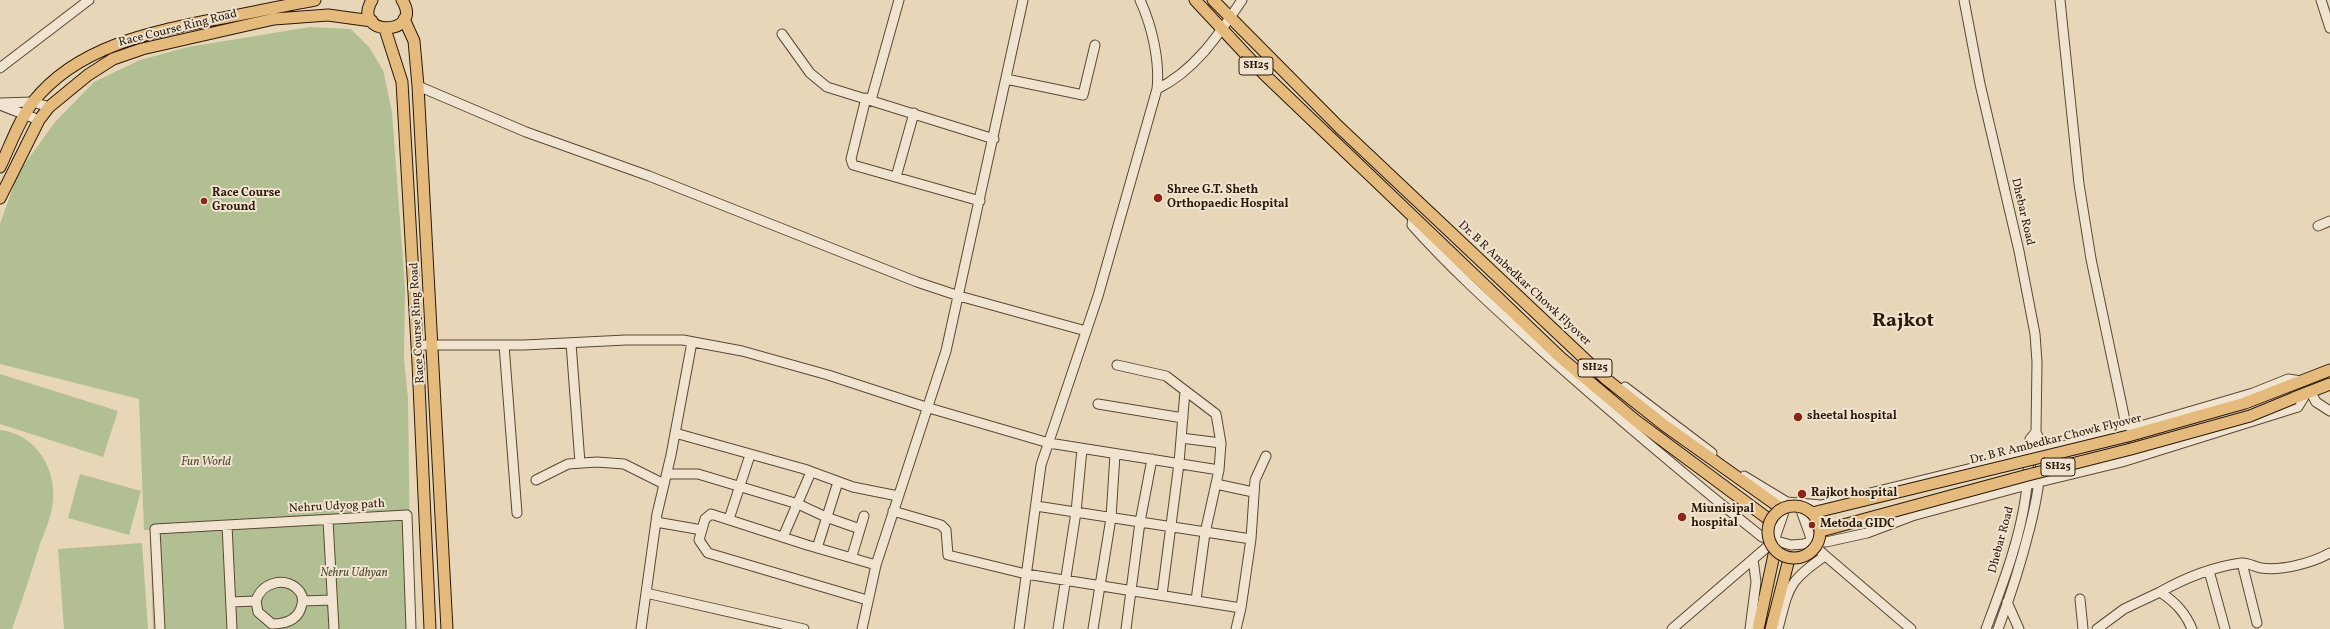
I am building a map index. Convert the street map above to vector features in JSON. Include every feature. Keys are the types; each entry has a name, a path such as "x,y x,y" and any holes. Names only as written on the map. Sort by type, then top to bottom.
{"main road":[{"name":"Race Course Ring Road","path":"0,168 33,102 60,75 86,59 115,45 152,32 315,0"},
{"path":"372,0 369,10 372,21 384,29 396,27 404,19 404,1"},
{"name":"SH25","path":"1195,0 1265,75 1414,219 1597,390 1771,521"},
{"name":"SH25","path":"1213,0 1230,18"},
{"name":"Race Course Ring Road","path":"0,198 39,120 49,107 88,75 113,59 142,49 274,19 328,15 372,21"},
{"name":"Dr. B R Ambedkar Chowk Flyover","path":"1230,18 1423,207 1606,379 1664,425 1784,506"},
{"name":"Race Course Ring Road","path":"404,19 414,41 418,86 447,629"},
{"name":"Race Course Ring Road","path":"384,29 402,82 417,346 430,629"},
{"name":"SH25","path":"2303,381 2330,370"},
{"name":"Dr. B R Ambedkar Chowk Flyover","path":"1812,513 2128,436 2245,403 2303,381"},
{"name":"SH25","path":"1821,531 2250,416 2330,384"},
{"path":"1784,506 1797,506 1812,513 1817,519 1821,531 1820,540 1811,553 1804,557 1789,558 1774,546 1768,536 1771,521 1784,506"},
{"path":"1758,629 1774,546"},
{"path":"1771,629 1789,558"}],"street":[{"path":"0,68 89,0"},
{"path":"899,0 868,99 852,159 853,165 860,169 896,177 980,201"},
{"path":"862,629 867,600 876,565 898,496 929,408 960,296 1023,0"},
{"path":"1019,629 1041,465 1086,331 1157,89 1159,73 1157,59 1140,0"},
{"path":"1157,89 1183,75 1230,18 1242,0"},
{"name":"Dhebar Road","path":"1964,0 1980,84 2018,251 2035,334 2037,362 2036,432 2040,439 2038,482 2026,542 1998,629"},
{"path":"2060,0 2080,191 2091,259 2127,430"},
{"path":"2321,0 2327,11 2330,28"},
{"path":"782,34 818,81 827,87 914,112 994,139"},
{"path":"1006,79 1083,95 1095,45"},
{"path":"418,86 526,132 649,176 856,259 960,296 1086,331"},
{"path":"0,104 33,102 49,107"},
{"path":"0,104 39,120"},
{"path":"896,177 914,112"},
{"path":"0,168 11,174"},
{"path":"1414,219 1412,225 1428,243 1508,320 1616,417 1774,546"},
{"path":"2318,226 2330,221"},
{"path":"417,346 504,346 626,340 692,342 742,351 868,387 929,408 1048,443 1219,470"},
{"path":"641,629 656,522 667,474 692,342"},
{"path":"571,343 580,463"},
{"path":"504,346 517,513"},
{"path":"1117,366 1166,376 1216,414 1220,443 1219,470 1205,533 1196,600"},
{"path":"1774,546 1784,506 1798,502 1811,505 1821,504 2040,452 2127,430 2253,393 2288,379 2303,381"},
{"path":"1162,595 1172,527 1185,391"},
{"path":"1672,629 1753,559 1774,546 1804,544 1812,540 1826,542 1867,533 1912,516 2038,482 2122,462 2298,408 2308,392 2316,402 2330,411"},
{"path":"1098,404 1183,418"},
{"name":"Dhebar Road","path":"1986,629 2000,592 2022,519 2027,485 2030,439 2036,432"},
{"path":"675,433 811,472 853,487 898,496"},
{"path":"1181,438 1220,443"},
{"path":"1058,629 1067,580 1076,512 1082,448"},
{"path":"1093,629 1111,518 1115,454"},
{"path":"729,519 750,455"},
{"path":"1236,629 1241,608 1250,539 1255,480 1266,456"},
{"path":"1126,629 1140,522 1152,459"},
{"path":"536,480 568,464 624,464 664,484"},
{"path":"783,537 811,472"},
{"path":"667,474 698,474 798,504 826,517 860,529"},
{"path":"817,548 838,482"},
{"path":"1216,484 1253,492"},
{"path":"1798,502 1812,540 1826,556 1911,629"},
{"path":"1036,506 1250,539"},
{"path":"893,511 941,524 946,530 948,555 1026,574 1241,608"},
{"path":"867,600 708,553 699,540 705,519 712,514 817,548 852,556 876,565"},
{"name":"Nehru Udyog path","path":"160,629 155,529 407,515 411,629"},
{"path":"852,556 864,516"},
{"path":"328,520 334,629"},
{"path":"656,522 702,530"},
{"path":"227,525 232,629"},
{"path":"2096,629 2124,610 2188,578 2209,571 2242,563 2261,568 2278,568 2309,561 2330,554"},
{"path":"1778,629 1789,590 1794,581 1800,573 1826,556"},
{"path":"1750,629 1756,582 1753,559"},
{"path":"2242,563 2257,623"},
{"path":"2209,571 2225,629"},
{"path":"276,583 285,583 294,587 301,593 303,601 300,612 292,620 283,624 272,624 258,612 256,601 258,592 276,583"},
{"path":"2160,592 2174,601 2183,612 2192,629"},
{"path":"646,594 804,629"},
{"path":"2080,598 2083,629"},
{"path":"303,601 332,600"},
{"path":"231,602 256,601"},
{"path":"2007,602 2019,629"}],"green space":[{"name":"Race Course Ground","path":"310,27 351,29 369,47 383,70 392,112 405,288 404,359 408,399 411,629 153,629 150,530 144,530 139,399 0,364 0,224 18,173 55,122 94,82 140,60 188,47"},
{"path":"0,374 118,411 103,457 0,424"},
{"path":"0,430 23,438 33,445 47,464 53,488 53,500 50,517 12,629 0,629"},
{"path":"80,474 141,491 129,535 68,518"},
{"path":"142,543 148,629 64,629 58,549"}],"place":[{"name":"Shree G.T. Sheth Orthopaedic Hospital","path":"1158,198"},
{"name":"Race Course Ground","path":"204,201"},
{"name":"sheetal hospital","path":"1798,417"},
{"name":"Rajkot hospital","path":"1802,494"},
{"name":"Miunisipal hospital","path":"1682,517"},
{"name":"Metoda GIDC","path":"1812,525"}],"district":[{"name":"Rajkot","path":"1903,322"}],"park label":[{"name":"Fun World","path":"206,463"},
{"name":"Nehru Udhyan","path":"354,574"}]}
